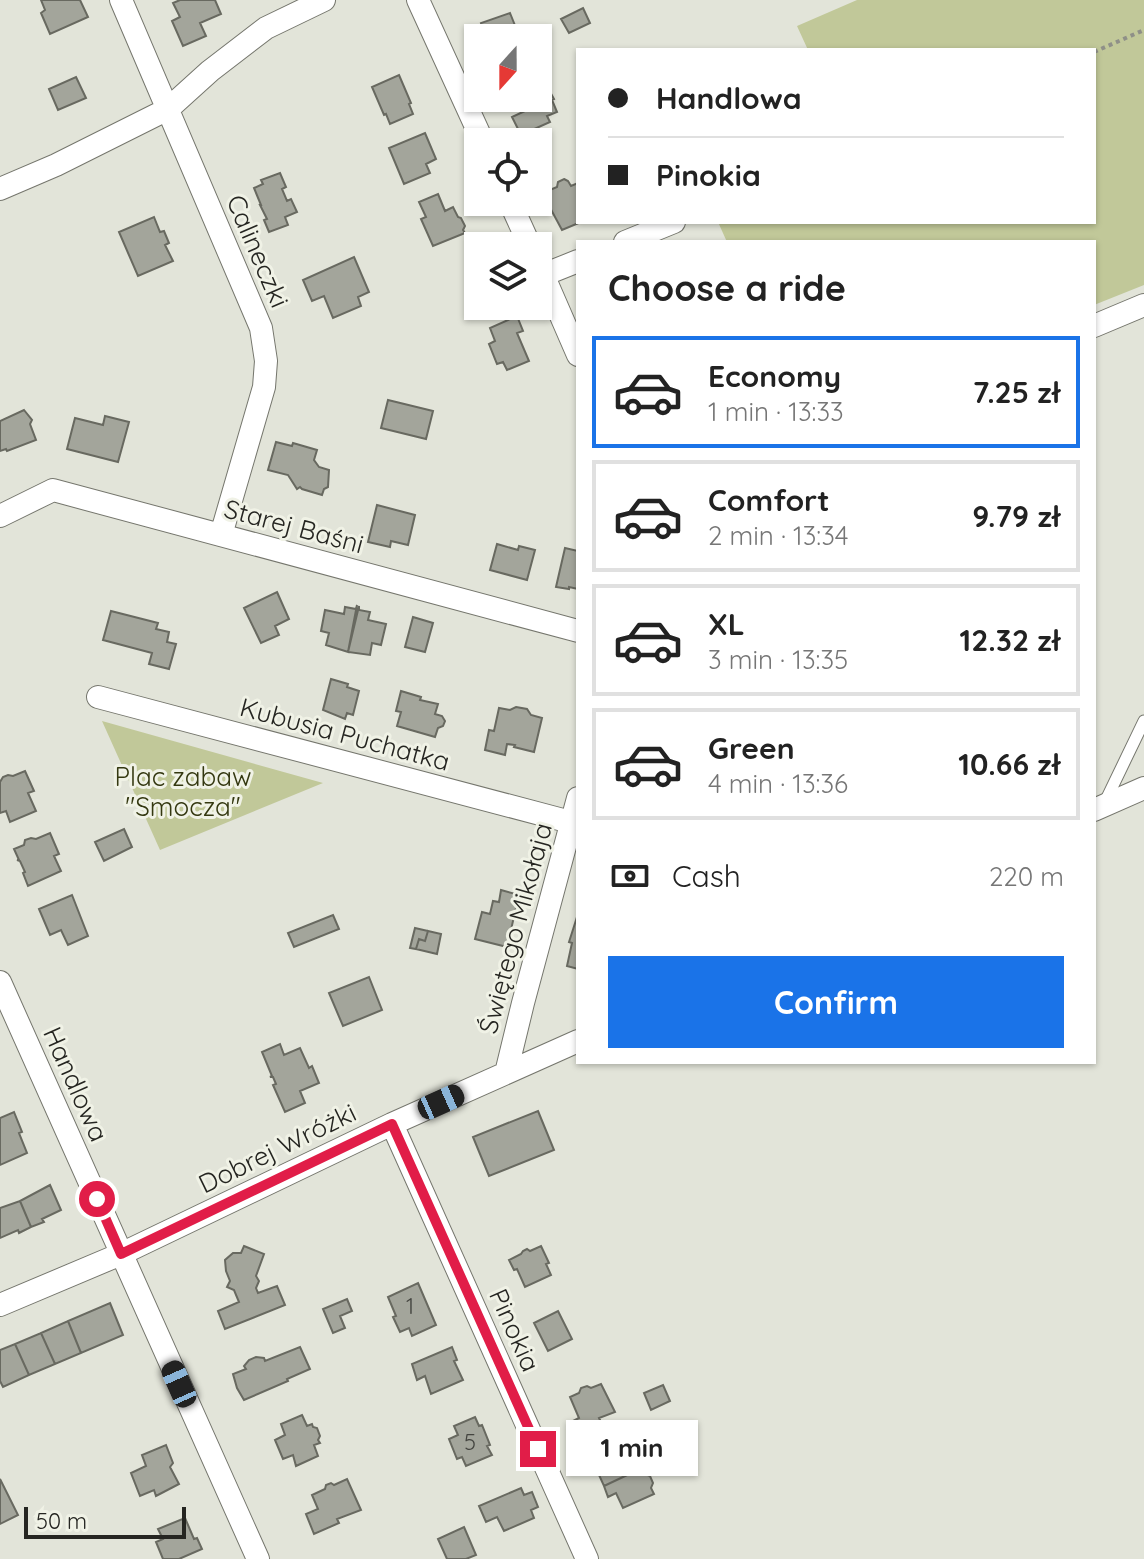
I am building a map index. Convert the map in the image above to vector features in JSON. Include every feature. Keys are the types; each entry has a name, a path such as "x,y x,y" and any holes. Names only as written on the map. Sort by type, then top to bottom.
{"street":[{"name":"Calineczki","path":"121,0 261,328 266,361 264,387 221,535"},
{"path":"0,189 56,165 168,109 210,71 266,28 324,0"},
{"path":"418,0 477,128"},
{"path":"630,240 669,224"},
{"path":"552,267 576,261"},
{"path":"552,295 576,350"},
{"path":"1096,325 1144,305"},
{"name":"Starej Baśni","path":"0,516 53,490 576,630"},
{"name":"Kubusia Puchatka","path":"98,697 575,823"},
{"path":"1099,808 1144,788"},
{"name":"Świętego Mikołaja","path":"506,1073 575,823"},
{"name":"Handlowa","path":"0,982 258,1559"},
{"name":"Dobrej Wróżki","path":"0,1305 121,1254 392,1124 576,1042"},
{"name":"Pinokia","path":"392,1124 587,1559"}],"lane":[{"path":"1099,808 1144,721"}],"path":[{"path":"1096,51 1144,30"}],"green space":[{"path":"857,0 1144,0 1144,285 1096,304 1096,240 726,240 719,224 1096,224 1096,48 807,48 797,26"},
{"name":"Plac zabaw \"Smocza\"","path":"102,721 323,783 160,850"}],"building":[{"path":"41,0 80,0 88,17 50,34 41,13 45,10"},
{"path":"180,0 215,0 221,14 200,23 206,36 183,46 172,21 180,17 173,3"},
{"path":"583,8 590,23 569,33 561,19"},
{"path":"510,13 514,24 481,24"},
{"path":"399,75 413,114 390,124 372,87"},
{"path":"76,77 86,98 58,110 49,89"},
{"path":"552,100 557,112 547,116 550,122 537,128 518,128 512,117 523,112 552,112"},
{"path":"425,133 436,159 426,164 430,173 404,184 389,148"},
{"path":"280,173 286,187 282,189 287,201 291,199 297,212 285,217 288,225 269,232 254,188 263,184 261,180"},
{"path":"564,179 571,186 576,184 576,224 562,230 552,211 552,189 557,187 558,182"},
{"path":"438,194 445,211 453,207 461,218 464,233 433,246 421,219 426,217 419,202"},
{"path":"154,217 160,232 164,231 169,243 165,245 173,261 138,276 119,232"},
{"path":"354,257 369,292 358,297 361,306 333,318 324,296 312,301 303,280"},
{"path":"508,320 519,320 523,331 517,333 529,361 507,370 503,362 497,364 489,344 495,341 490,328"},
{"path":"388,400 433,411 426,439 381,428"},
{"path":"24,410 32,420 30,424 36,440 0,451 0,421"},
{"path":"105,416 129,422 118,462 67,449 75,418 103,425"},
{"path":"276,442 317,450 314,460 319,467 329,470 328,487 322,495 300,487 297,489 288,475 268,470"},
{"path":"377,505 415,515 408,545 391,541 390,547 368,542"},
{"path":"497,544 518,550 519,546 535,550 527,580 490,570"},
{"path":"565,548 576,551 576,589 556,587"},
{"path":"277,592 289,619 275,626 279,635 261,643 244,608"},
{"path":"357,605 348,652 326,645 329,633 321,631 325,610 344,614 345,607 356,609"},
{"path":"359,606 359,610 370,612 368,620 386,624 381,645 372,643 370,655 348,652"},
{"path":"111,611 158,623 156,629 169,632 167,642 176,644 169,669 149,664 152,653 103,640"},
{"path":"413,617 433,623 425,652 405,647"},
{"path":"331,679 359,691 353,715 347,713 345,719 323,710"},
{"path":"401,691 438,704 435,714 445,721 435,737 397,726 401,712 396,711"},
{"path":"516,707 527,709 531,715 542,718 534,752 507,744 505,755 485,750 489,730 494,731 499,708 510,710"},
{"path":"25,771 34,791 28,793 36,811 10,822 6,811 0,813 0,782 3,777"},
{"path":"124,829 132,847 104,861 95,842"},
{"path":"50,833 59,854 54,856 61,871 28,886 14,849 24,845 25,840"},
{"path":"501,890 519,895 507,947 475,939 482,912 490,914 493,901 499,902"},
{"path":"72,895 88,936 68,945 61,930 50,935 39,909"},
{"path":"333,915 339,929 294,947 288,933"},
{"path":"576,920 576,968 567,966 572,943 569,942"},
{"path":"415,928 428,931 425,941 419,939 416,949 410,948"},
{"path":"428,931 441,934 437,954 416,949 419,939 425,941"},
{"path":"369,977 382,1010 343,1026 329,993"},
{"path":"280,1044 284,1055 300,1048 319,1083 300,1091 305,1103 285,1112 262,1052"},
{"path":"538,1111 554,1150 489,1176 473,1137"},
{"path":"14,1112 27,1153 0,1165 0,1118"},
{"path":"50,1185 61,1210 31,1227 20,1201"},
{"path":"20,1201 31,1227 0,1238 0,1208"},
{"path":"244,1246 264,1254 256,1276 258,1293 277,1286 285,1305 225,1329 218,1311 239,1302 234,1290 227,1287 230,1281 225,1260 233,1253 241,1253"},
{"path":"541,1246 551,1275 525,1287 509,1260 527,1249 530,1251"},
{"path":"418,1283 436,1325 412,1336 409,1328 400,1332 388,1297"},
{"path":"347,1299 352,1311 340,1316 345,1328 333,1333 323,1309"},
{"path":"110,1303 123,1335 81,1353 68,1321"},
{"path":"558,1311 572,1339 548,1351 534,1323"},
{"path":"68,1321 81,1353 55,1364 41,1333"},
{"path":"41,1333 55,1364 29,1375 15,1344"},
{"path":"15,1344 29,1375 3,1387 0,1381 0,1350"},
{"path":"300,1347 310,1369 244,1400 233,1374 246,1369 244,1366 249,1360 256,1357 265,1361"},
{"path":"452,1347 457,1360 454,1361 463,1380 431,1394 425,1376 417,1380 412,1364"},
{"path":"601,1384 615,1412 599,1418 605,1430 578,1442 569,1423 579,1418 570,1397 579,1393 581,1388"},
{"path":"663,1385 670,1401 651,1410 644,1393"},
{"path":"302,1415 307,1426 312,1424 317,1428 320,1443 314,1445 318,1456 296,1466 293,1455 283,1459 275,1440 285,1435 281,1424"},
{"path":"475,1417 479,1426 482,1425 492,1455 466,1466 462,1457 457,1459 449,1439 458,1435 454,1426"},
{"path":"631,1443 643,1458 640,1463 642,1468 604,1486 599,1475 607,1471 600,1457"},
{"path":"166,1445 173,1463 170,1467 179,1484 156,1496 154,1490 140,1496 131,1473 146,1466 142,1455"},
{"path":"642,1468 650,1476 654,1494 623,1508 616,1493 608,1497 604,1486"},
{"path":"0,1479 18,1515 0,1524"},
{"path":"347,1479 361,1510 337,1519 339,1523 314,1534 306,1514 318,1509 312,1495 325,1489 326,1485"},
{"path":"521,1488 524,1495 532,1492 538,1507 531,1510 534,1518 504,1531 497,1517 486,1522 479,1506"},
{"path":"185,1518 202,1549 179,1559 163,1559 156,1542 163,1539 158,1529"},
{"path":"464,1527 476,1555 466,1559 447,1559 438,1539"}],"route":[{"path":"97,1199 121,1254 392,1124 538,1449"}]}
